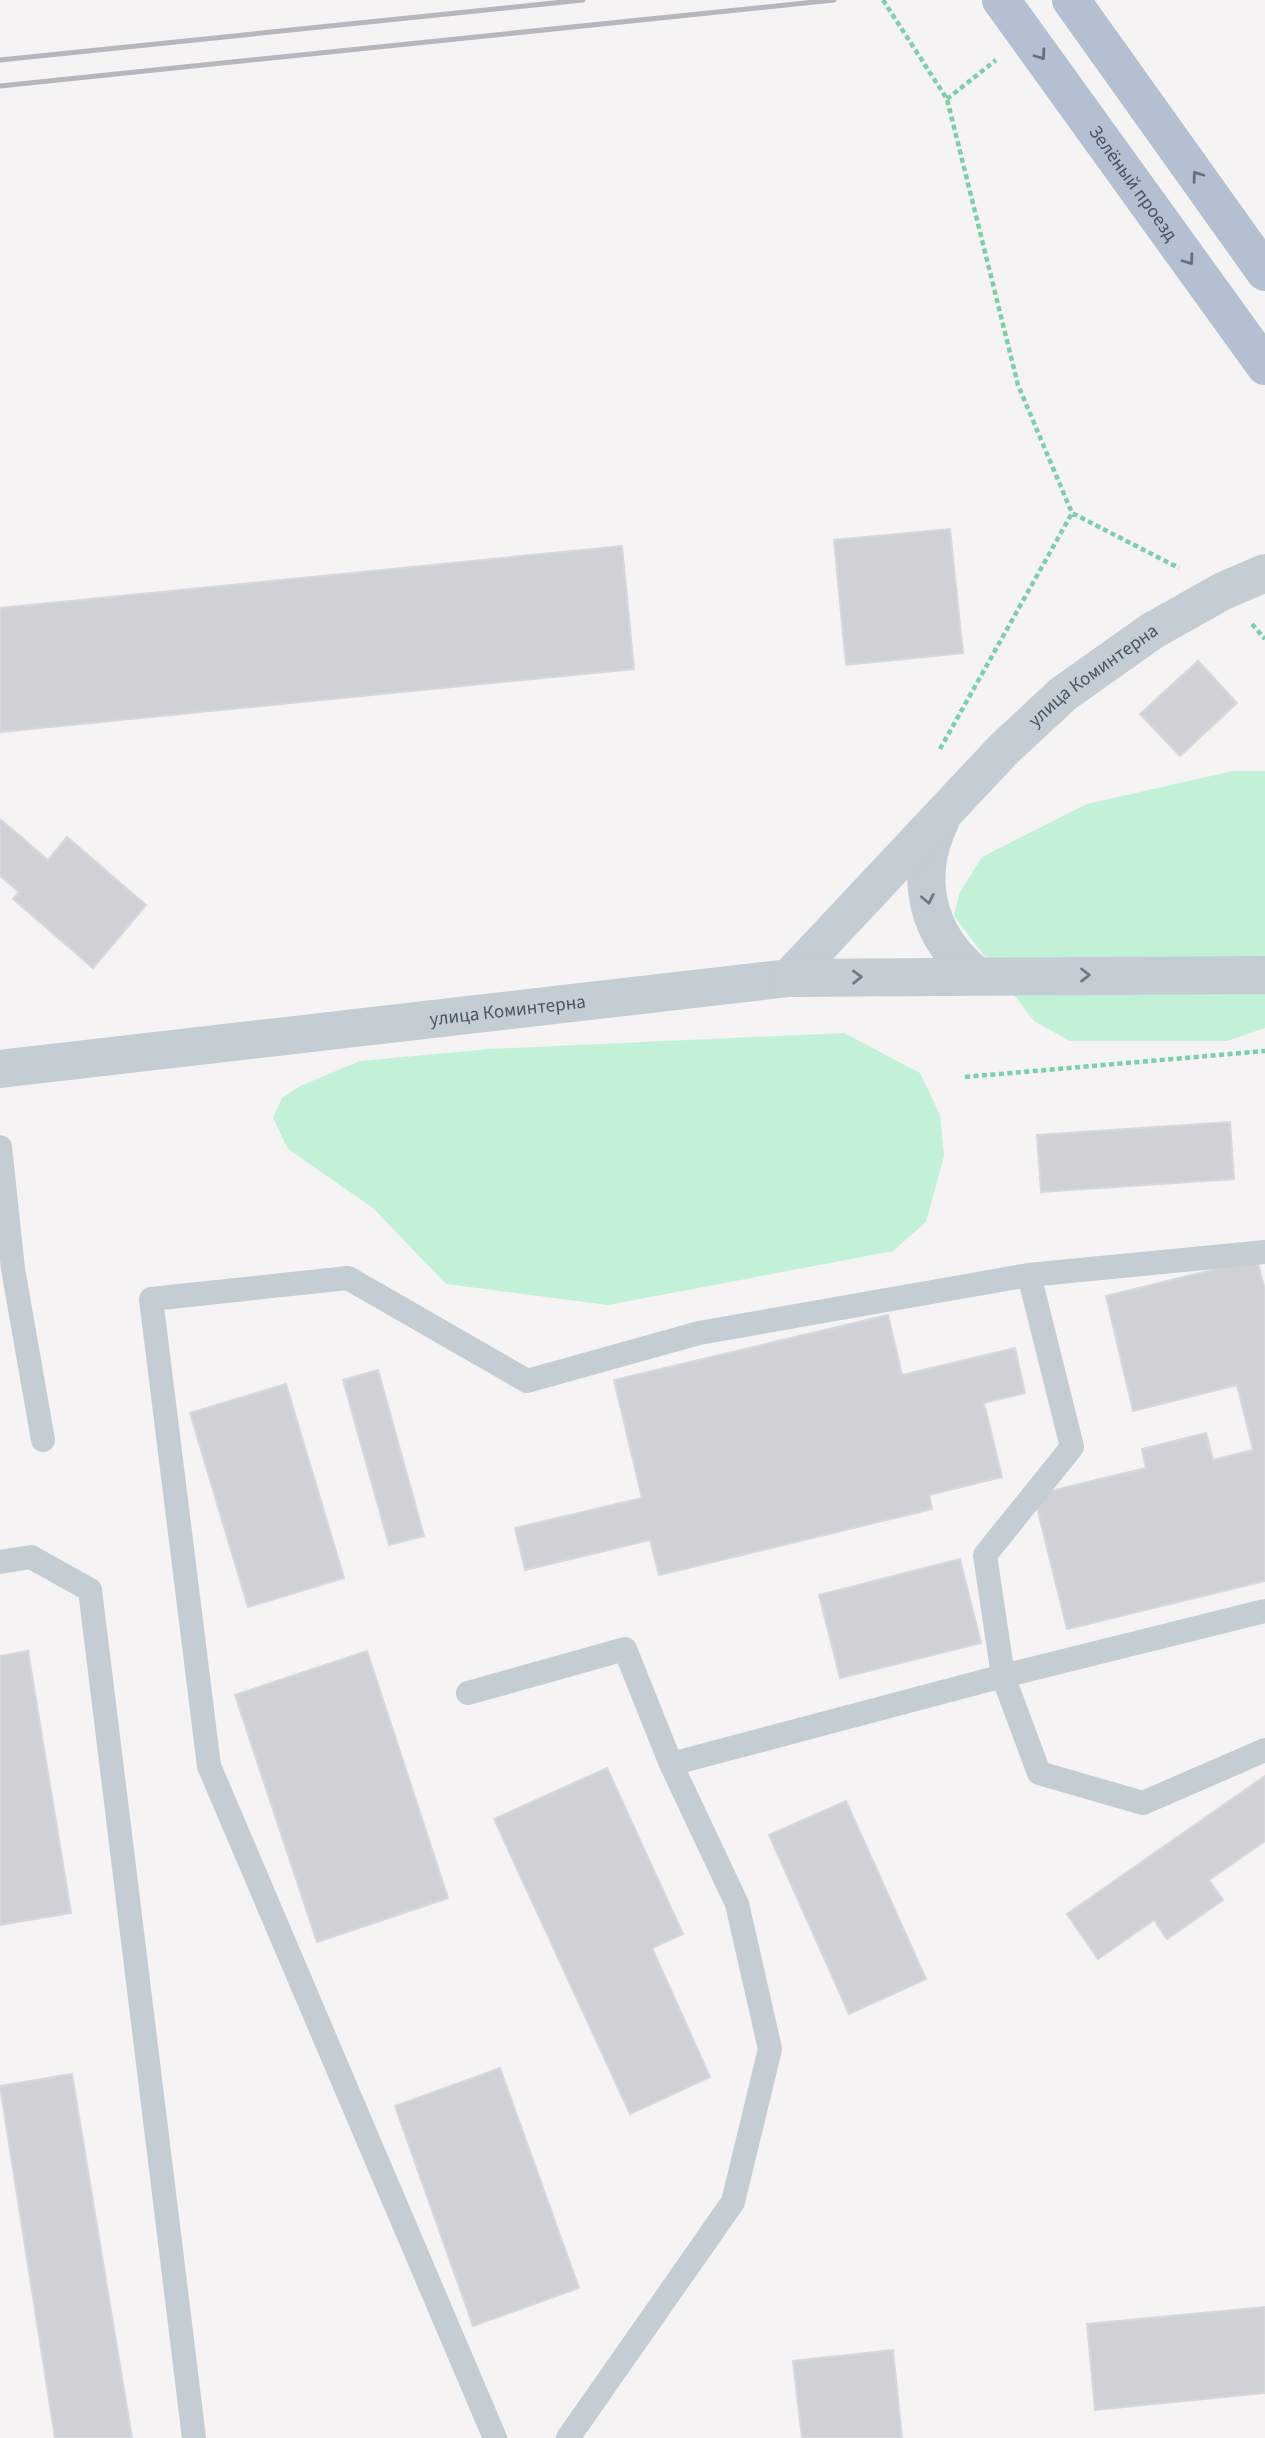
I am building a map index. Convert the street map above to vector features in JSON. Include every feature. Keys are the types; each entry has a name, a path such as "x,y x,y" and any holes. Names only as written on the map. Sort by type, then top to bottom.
{"main road":[{"name":"Зелёный проезд","path":"1001,0 1265,366"},
{"path":"1071,0 1265,272"}],"street":[{"name":"улица Коминтерна","path":"0,1069 789,978 1012,740 1063,694 1128,645 1223,591 1265,573"},
{"name":"улица Коминтерна","path":"946,811 929,850 925,878 927,899 933,920 946,944 976,975"},
{"path":"789,978 1265,975"}],"lane":[{"path":"0,1147 13,1269 43,1440"},
{"path":"495,2438 209,1766 151,1299 348,1278 527,1381 699,1333 1029,1275 1265,1252"},
{"path":"1029,1275 1072,1447 985,1555 1003,1676 1039,1773 1143,1803 1265,1750"},
{"path":"0,1562 31,1556 90,1590 194,2438"},
{"path":"671,1764 1003,1676 1265,1611"},
{"path":"468,1693 625,1649 671,1764 737,1904 770,2049 733,2202 568,2438"}],"path":[{"path":"883,0 947,99 1018,385 1072,513 1223,591 1265,639"},
{"path":"940,749 1072,513"},
{"path":"965,1077 1265,1051"}],"green space":[{"path":"1233,771 1265,771 1265,1028 1227,1041 1070,1041 1034,1021 954,916 959,894 982,857 1087,804"},
{"path":"844,1033 920,1073 940,1115 944,1156 926,1222 893,1251 608,1305 446,1284 373,1208 288,1149 273,1118 282,1098 300,1086 360,1061 490,1049"}],"building":[{"path":"950,529 963,653 846,665 834,540"},
{"path":"622,546 634,669 0,732 0,608"},
{"path":"1198,661 1237,703 1180,756 1140,714"},
{"path":"0,819 48,860 67,837 146,905 93,968 13,899 19,892 0,876"},
{"path":"1230,1122 1234,1179 1041,1192 1037,1135"},
{"path":"1257,1259 1265,1290 1265,1581 1067,1629 1034,1495 1146,1468 1142,1449 1206,1433 1213,1460 1253,1450 1237,1385 1133,1411 1106,1296"},
{"path":"888,1315 902,1375 1015,1348 1025,1393 984,1403 1002,1477 929,1495 932,1509 659,1575 650,1540 525,1570 515,1528 642,1498 614,1380"},
{"path":"378,1370 424,1536 389,1545 343,1380"},
{"path":"286,1384 344,1578 248,1607 190,1413"},
{"path":"960,1559 981,1643 840,1678 819,1595"},
{"path":"28,1651 71,1913 0,1925 0,1656"},
{"path":"367,1651 448,1898 317,1942 235,1695"},
{"path":"607,1768 683,1934 652,1948 710,2077 630,2114 494,1819"},
{"path":"1265,1776 1265,1841 1209,1880 1223,1900 1167,1939 1154,1920 1098,1959 1067,1914"},
{"path":"846,1801 926,1979 849,2014 769,1835"},
{"path":"500,2068 579,2288 473,2326 395,2106"},
{"path":"72,2074 132,2438 55,2438 0,2086"},
{"path":"1265,2307 1265,2393 1095,2410 1087,2324"},
{"path":"893,2350 902,2438 802,2438 793,2361"}],"railway":[{"path":"0,60 583,0"},
{"path":"0,86 834,0"}]}
